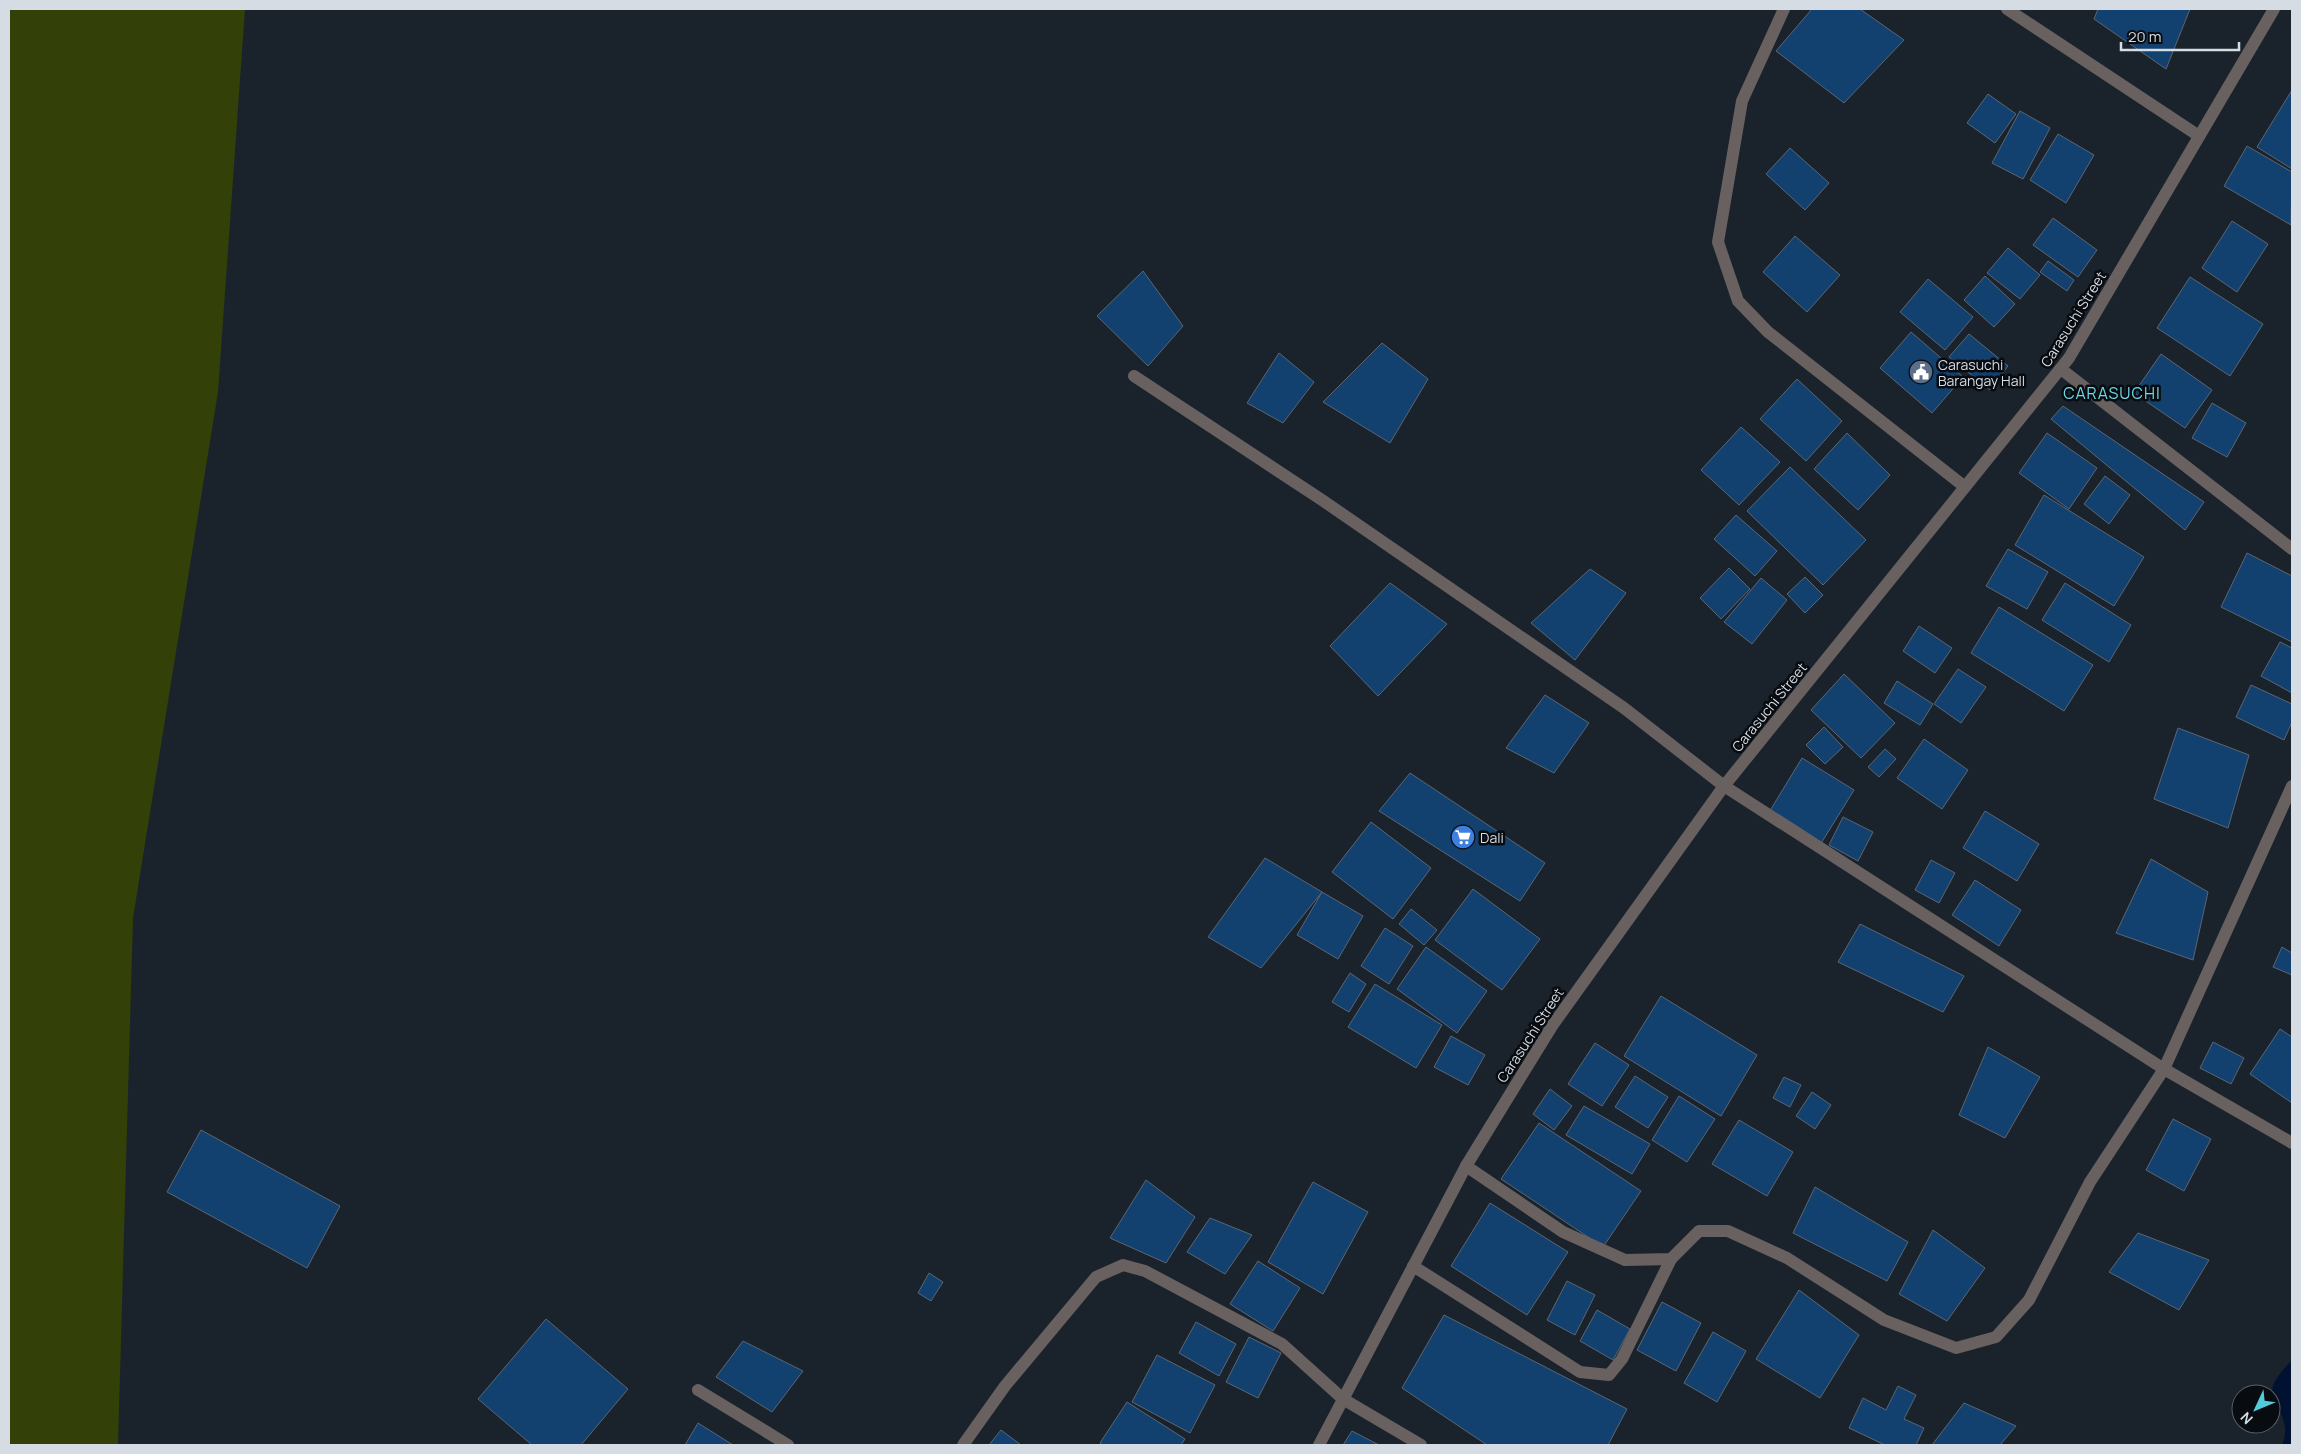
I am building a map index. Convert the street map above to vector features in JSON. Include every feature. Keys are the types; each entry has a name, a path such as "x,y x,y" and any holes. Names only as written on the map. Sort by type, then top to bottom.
{"street":[{"path":"1784,9 1742,101 1718,242 1738,301 1768,332 1965,487"},
{"path":"2007,9 2199,136"},
{"name":"Carasuchi Street","path":"1319,1445 1466,1166 1552,1026 1724,786 2061,368 2274,9"},
{"path":"2061,368 2292,549"},
{"path":"1134,376 1322,500 1624,708 1724,786 2164,1070 2292,1143"},
{"path":"1413,1266 1580,1372 1609,1375 1622,1358 1671,1259 1699,1231 1728,1231 1788,1258 1884,1320 1956,1348 1996,1337 2029,1300 2090,1182 2164,1070 2292,786"},
{"path":"1466,1166 1563,1232 1625,1260 1671,1259"},
{"path":"963,1445 1005,1386 1096,1278 1122,1265 1145,1271 1282,1344 1343,1399 1420,1445"},
{"path":"698,1390 788,1445"}],"green space":[{"path":"9,9 245,9 218,392 133,918 118,1445 9,1445"}],"water":[{"path":"2292,1360 2292,1445 2282,1445 2285,1426 2281,1414 2281,1384 2274,1384 2281,1372"}],"building":[{"path":"1812,9 1860,9 1904,40 1844,103 1776,51"},
{"path":"2098,9 2190,9 2166,69 2094,19"},
{"path":"2292,90 2292,169 2257,147"},
{"path":"1988,94 2016,114 1995,143 1967,123"},
{"path":"2020,111 2050,128 2023,179 1992,163"},
{"path":"2058,134 2094,155 2066,203 2030,180"},
{"path":"2247,146 2292,172 2291,225 2224,186"},
{"path":"1790,148 1829,183 1805,210 1766,174"},
{"path":"2053,218 2097,250 2078,277 2033,245"},
{"path":"2232,221 2268,244 2237,292 2202,268"},
{"path":"1795,236 1840,275 1807,312 1763,272"},
{"path":"2008,248 2040,275 2020,299 1987,273"},
{"path":"2048,261 2074,280 2067,291 2040,272"},
{"path":"1143,271 1183,326 1148,366 1097,316"},
{"path":"1985,276 2015,304 1994,327 1964,300"},
{"path":"2190,277 2263,324 2230,376 2157,328"},
{"path":"1928,279 1973,317 1945,350 1900,312"},
{"name":"Carasuchi Barangay Hall","path":"1911,332 1963,377 1932,413 1880,368"},
{"path":"1969,334 2008,366 1990,390 1949,357"},
{"path":"1382,343 1428,379 1390,443 1323,402"},
{"path":"1279,353 1314,382 1283,423 1247,403"},
{"path":"2161,354 2212,390 2185,428 2134,393"},
{"path":"1797,379 1842,421 1806,461 1760,419"},
{"path":"2212,403 2246,423 2227,457 2192,438"},
{"path":"2063,406 2204,502 2185,530 2051,419"},
{"path":"1741,427 1780,462 1739,505 1701,470"},
{"path":"1847,433 1890,475 1858,510 1814,469"},
{"path":"2047,433 2097,468 2069,509 2019,473"},
{"path":"1790,467 1866,540 1823,585 1747,511"},
{"path":"2105,476 2130,495 2109,524 2084,504"},
{"path":"2044,495 2144,557 2114,606 2015,545"},
{"path":"1736,515 1777,551 1755,576 1714,539"},
{"path":"2008,549 2048,572 2027,609 1986,586"},
{"path":"2247,553 2292,576 2292,642 2221,607"},
{"path":"1729,568 1750,589 1721,619 1700,598"},
{"path":"1590,569 1626,593 1575,660 1531,623"},
{"path":"1805,577 1823,595 1805,613 1787,594"},
{"path":"1761,578 1787,600 1752,644 1724,622"},
{"path":"1390,583 1447,624 1378,696 1330,646"},
{"path":"2065,583 2131,625 2109,662 2042,620"},
{"path":"1999,607 2093,665 2064,711 1971,653"},
{"path":"1919,626 1952,648 1935,673 1903,651"},
{"path":"2280,642 2292,648 2292,693 2261,676"},
{"path":"1958,669 1986,687 1961,723 1934,704"},
{"path":"1844,674 1895,723 1861,758 1811,710"},
{"path":"1897,681 1933,704 1920,725 1884,703"},
{"path":"2251,685 2292,704 2292,722 2284,740 2236,717"},
{"path":"1545,695 1589,723 1554,773 1506,748"},
{"path":"1824,727 1843,747 1825,764 1806,745"},
{"path":"2178,728 2249,755 2228,828 2154,799"},
{"path":"1924,739 1968,770 1942,809 1897,778"},
{"path":"1885,749 1896,759 1879,777 1868,767"},
{"path":"1802,758 1854,790 1820,845 1768,814"},
{"name":"Dali","path":"1410,773 1545,863 1520,901 1379,811"},
{"path":"1985,811 2039,844 2017,881 1963,848"},
{"path":"1843,817 1873,832 1858,861 1829,845"},
{"path":"1371,822 1431,868 1393,919 1332,872"},
{"path":"1265,858 1322,892 1261,968 1208,937"},
{"path":"2151,859 2208,892 2193,960 2116,933"},
{"path":"1931,860 1955,873 1939,903 1915,890"},
{"path":"1975,880 2021,910 1999,946 1952,915"},
{"path":"1473,889 1540,939 1502,990 1435,940"},
{"path":"1322,892 1363,916 1338,959 1297,935"},
{"path":"1411,909 1437,930 1424,945 1399,924"},
{"path":"1860,924 1964,976 1943,1012 1838,962"},
{"path":"1385,928 1413,946 1389,984 1361,966"},
{"path":"1426,947 1487,991 1457,1033 1397,989"},
{"path":"2282,947 2292,953 2292,975 2273,967"},
{"path":"1350,973 1366,984 1349,1012 1332,1002"},
{"path":"1375,984 1442,1025 1416,1068 1348,1027"},
{"path":"1661,996 1757,1055 1721,1116 1624,1056"},
{"path":"2280,1029 2292,1037 2292,1103 2250,1074"},
{"path":"1451,1036 1485,1055 1468,1085 1434,1067"},
{"path":"2213,1042 2244,1058 2231,1084 2200,1068"},
{"path":"1595,1043 1629,1065 1602,1106 1568,1084"},
{"path":"1988,1047 2040,1077 2005,1138 1959,1115"},
{"path":"1635,1076 1668,1097 1648,1128 1615,1107"},
{"path":"1784,1077 1801,1085 1790,1107 1773,1098"},
{"path":"1550,1089 1572,1106 1554,1130 1533,1114"},
{"path":"1812,1092 1831,1105 1815,1129 1796,1116"},
{"path":"1679,1096 1715,1119 1687,1162 1652,1140"},
{"path":"1584,1106 1650,1144 1632,1174 1566,1135"},
{"path":"2173,1119 2211,1139 2184,1191 2146,1170"},
{"path":"1739,1120 1793,1152 1767,1196 1712,1164"},
{"path":"1539,1123 1641,1191 1603,1247 1501,1179"},
{"path":"201,1130 340,1206 307,1268 167,1192"},
{"path":"1146,1180 1195,1217 1166,1263 1110,1238"},
{"path":"1313,1182 1368,1212 1323,1294 1268,1262"},
{"path":"1815,1187 1908,1242 1887,1281 1793,1233"},
{"path":"1490,1203 1568,1252 1527,1315 1451,1266"},
{"path":"1210,1218 1252,1235 1225,1274 1187,1252"},
{"path":"1933,1230 1985,1268 1947,1321 1899,1294"},
{"path":"2138,1233 2209,1260 2179,1310 2109,1272"},
{"path":"1258,1261 1300,1288 1273,1331 1230,1304"},
{"path":"929,1273 943,1282 931,1301 918,1293"},
{"path":"1567,1281 1595,1295 1575,1335 1547,1320"},
{"path":"1799,1290 1859,1335 1820,1398 1756,1359"},
{"path":"1662,1302 1701,1323 1676,1371 1637,1350"},
{"path":"1597,1310 1630,1329 1613,1360 1580,1341"},
{"path":"1444,1315 1627,1409 1608,1445 1487,1445 1402,1388"},
{"path":"546,1319 628,1389 581,1445 532,1445 478,1399"},
{"path":"1196,1322 1236,1344 1219,1376 1179,1353"},
{"path":"1713,1332 1746,1351 1717,1402 1684,1383"},
{"path":"1249,1337 1281,1353 1258,1398 1226,1382"},
{"path":"743,1341 803,1371 772,1412 716,1377"},
{"path":"1157,1355 1215,1385 1190,1433 1132,1402"},
{"path":"1898,1386 1916,1395 1904,1419 1924,1428 1916,1445 1885,1445 1849,1428 1863,1398 1886,1410"},
{"path":"1127,1402 1185,1439 1181,1445 1103,1445 1100,1443"},
{"path":"1964,1403 2016,1426 2000,1445 1932,1445"},
{"path":"698,1423 733,1445 685,1445"},
{"path":"1001,1430 1021,1445 989,1445"},
{"path":"1352,1431 1379,1445 1343,1445"}],"place":[{"name":"Carasuchi Barangay Hall","path":"1921,372"},
{"name":"Dali","path":"1463,837"}],"district":[{"name":"CARASUCHI","path":"2112,393"}]}
